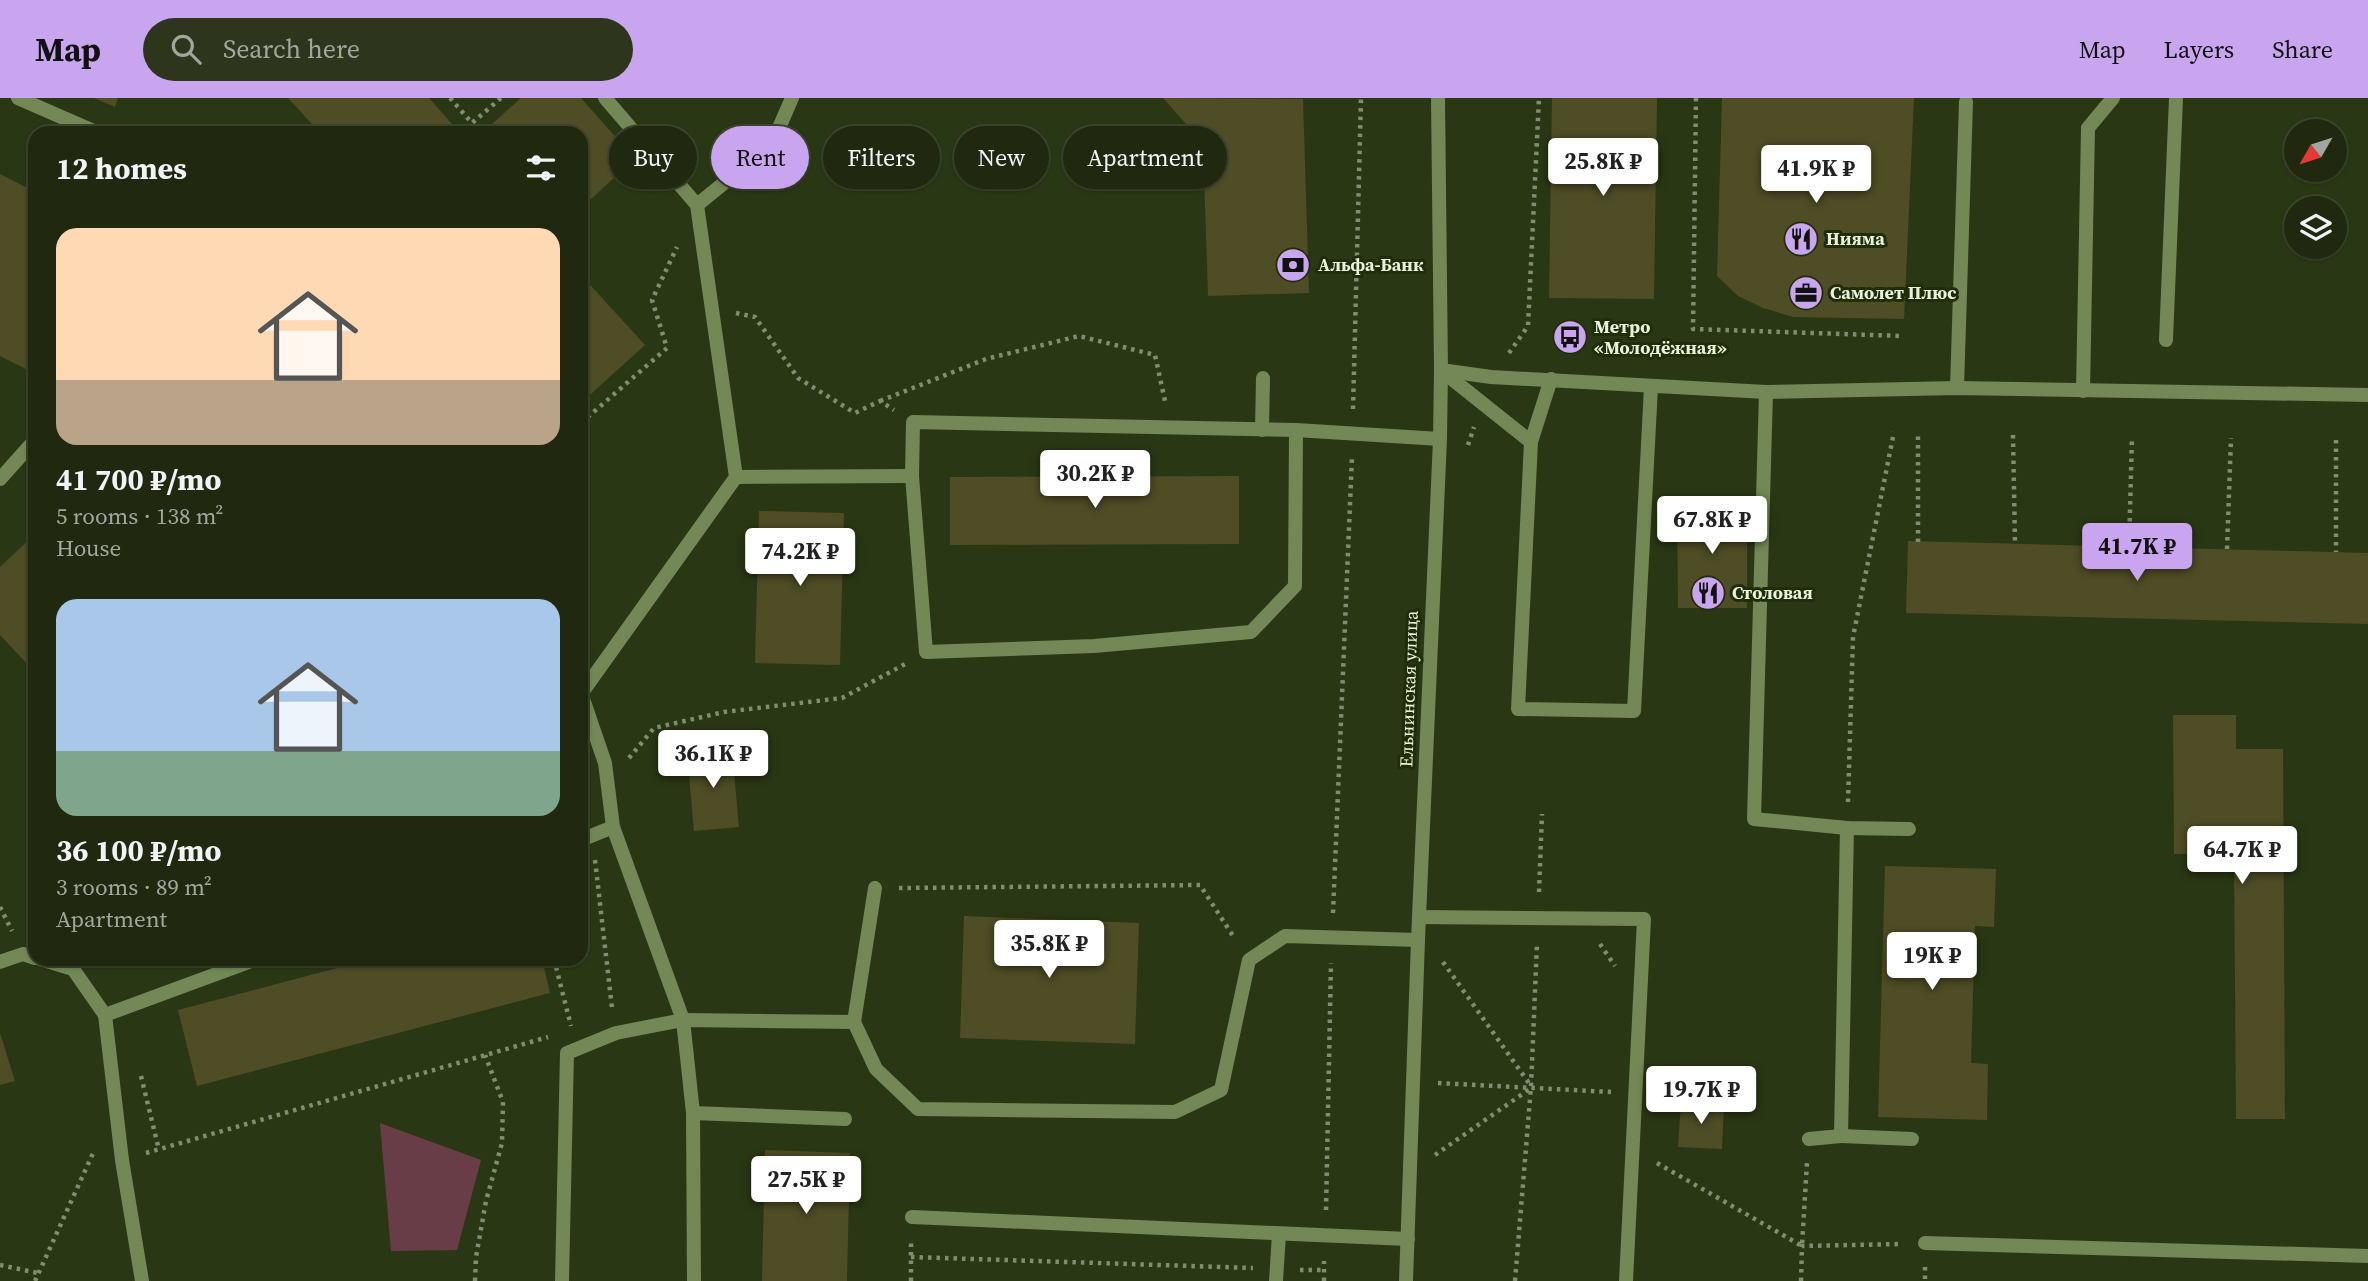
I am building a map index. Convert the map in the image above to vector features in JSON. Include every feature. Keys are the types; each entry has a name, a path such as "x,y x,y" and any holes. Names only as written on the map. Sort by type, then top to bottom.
{"street":[{"path":"588,684 736,477 697,205 606,98"},
{"path":"697,205 772,144 792,98"},
{"name":"Ельнинская улица","path":"1406,1281 1440,439 1438,98"},
{"path":"2083,391 2088,128 2113,98"},
{"path":"2166,340 2176,98"},
{"path":"23,99 83,126"},
{"path":"1957,388 1966,102"},
{"path":"1441,370 1491,377 1766,392 1957,388 2368,395"},
{"path":"1441,370 1531,442"},
{"path":"1262,430 1263,378"},
{"path":"1551,379 1531,442 1518,709 1634,711 1651,387"},
{"path":"1766,392 1754,819 1847,828 1909,830"},
{"path":"1296,430 1295,586 1251,632 1094,646 926,652 912,476 913,422 1296,430 1440,439"},
{"path":"0,479 28,448"},
{"path":"736,477 912,476"},
{"path":"588,713 606,763 613,827 683,1020 693,1112 694,1281"},
{"path":"588,837 613,827"},
{"path":"1841,1136 1847,828"},
{"path":"875,888 854,1022 876,1069 918,1109 1175,1112 1221,1090 1249,960 1285,936 1418,940"},
{"path":"1419,917 1644,919 1626,1281"},
{"path":"0,962 23,954 28,955"},
{"path":"64,966 74,969 104,1015 122,1160 142,1281"},
{"path":"104,1015 238,966"},
{"path":"562,1281 567,1053 616,1032 683,1020 854,1022"},
{"path":"693,1112 845,1119"},
{"path":"1809,1139 1841,1136 1912,1139"},
{"path":"912,1217 1408,1239"},
{"path":"1276,1275 1279,1234"},
{"path":"1925,1243 2368,1256"}],"path":[{"path":"450,98 472,123 501,98"},
{"path":"1325,1237 1332,939 1353,434 1361,98"},
{"path":"1491,377 1528,326 1539,98"},
{"path":"1696,98 1693,330 1902,336"},
{"path":"588,417 667,348 652,300 697,205"},
{"path":"711,306 755,317 799,378 855,413 986,359 1079,337 1155,355 1171,428"},
{"path":"880,401 913,422"},
{"path":"1468,446 1483,403"},
{"path":"1847,828 1853,637 1894,432"},
{"path":"1918,433 1918,541"},
{"path":"2013,435 2015,544"},
{"path":"2129,547 2132,436"},
{"path":"2227,549 2231,438"},
{"path":"2336,440 2336,552"},
{"path":"608,785 654,728 724,712 842,698 926,652"},
{"path":"1515,1281 1531,1087 1542,814"},
{"path":"588,851 616,1032"},
{"path":"875,888 1200,885 1249,960"},
{"path":"1598,941 1619,972"},
{"path":"1440,972 1441,958 1531,1087"},
{"path":"556,966 572,1030 567,1053"},
{"path":"122,1160 582,1027"},
{"path":"475,1281 476,1257 486,1201 502,1143 503,1102 485,1055"},
{"path":"1434,1083 1622,1093"},
{"path":"1430,1158 1531,1087"},
{"path":"35,1281 116,1102"},
{"path":"1801,1281 1809,1139"},
{"path":"1632,1149 1802,1246 1925,1243"},
{"path":"911,1281 912,1217"},
{"path":"911,1257 1276,1275 1324,1270"},
{"path":"0,1265 37,1273"}],"shaded area":[{"path":"380,1123 481,1160 457,1250 391,1251"}],"building":[{"path":"94,98 118,98 115,107"},
{"path":"288,98 429,98 454,126 314,126"},
{"path":"521,98 581,98 609,130 609,183 588,202 588,126 490,126"},
{"path":"1163,98 1303,99 1309,293 1208,296 1205,189 1227,189 1227,126 1188,126"},
{"path":"1552,98 1657,98 1654,299 1549,298"},
{"path":"1722,98 1914,98 1904,319 1793,317 1763,308 1738,296 1717,276"},
{"path":"0,174 28,188 28,370 0,356"},
{"path":"588,283 645,345 588,397"},
{"path":"1239,476 1239,544 950,545 950,477"},
{"path":"1677,504 1747,504 1747,608 1678,608"},
{"path":"759,511 844,513 840,665 755,663"},
{"path":"28,541 28,665 0,635 0,567"},
{"path":"1908,541 2368,553 2368,624 1906,613"},
{"path":"2173,715 2236,715 2236,749 2283,749 2285,1119 2236,1119 2234,854 2174,854"},
{"path":"732,749 739,827 694,831 687,753"},
{"path":"1885,866 1996,869 1994,927 1975,926 1971,1063 1988,1064 1987,1120 1878,1117"},
{"path":"964,916 1139,923 1135,1044 960,1038"},
{"path":"345,966 544,966 550,993 197,1086 178,1010"},
{"path":"0,1033 15,1081 0,1085"},
{"path":"1681,1103 1724,1106 1722,1149 1678,1147"},
{"path":"765,1150 850,1153 847,1281 762,1281"}],"place":[{"name":"Нияма","path":"1801,239"},
{"name":"Альфа-Банк","path":"1293,265"},
{"name":"Самолет Плюс","path":"1806,293"},
{"name":"Метро «Молодёжная»","path":"1570,337"},
{"name":"Столовая","path":"1708,593"}]}
